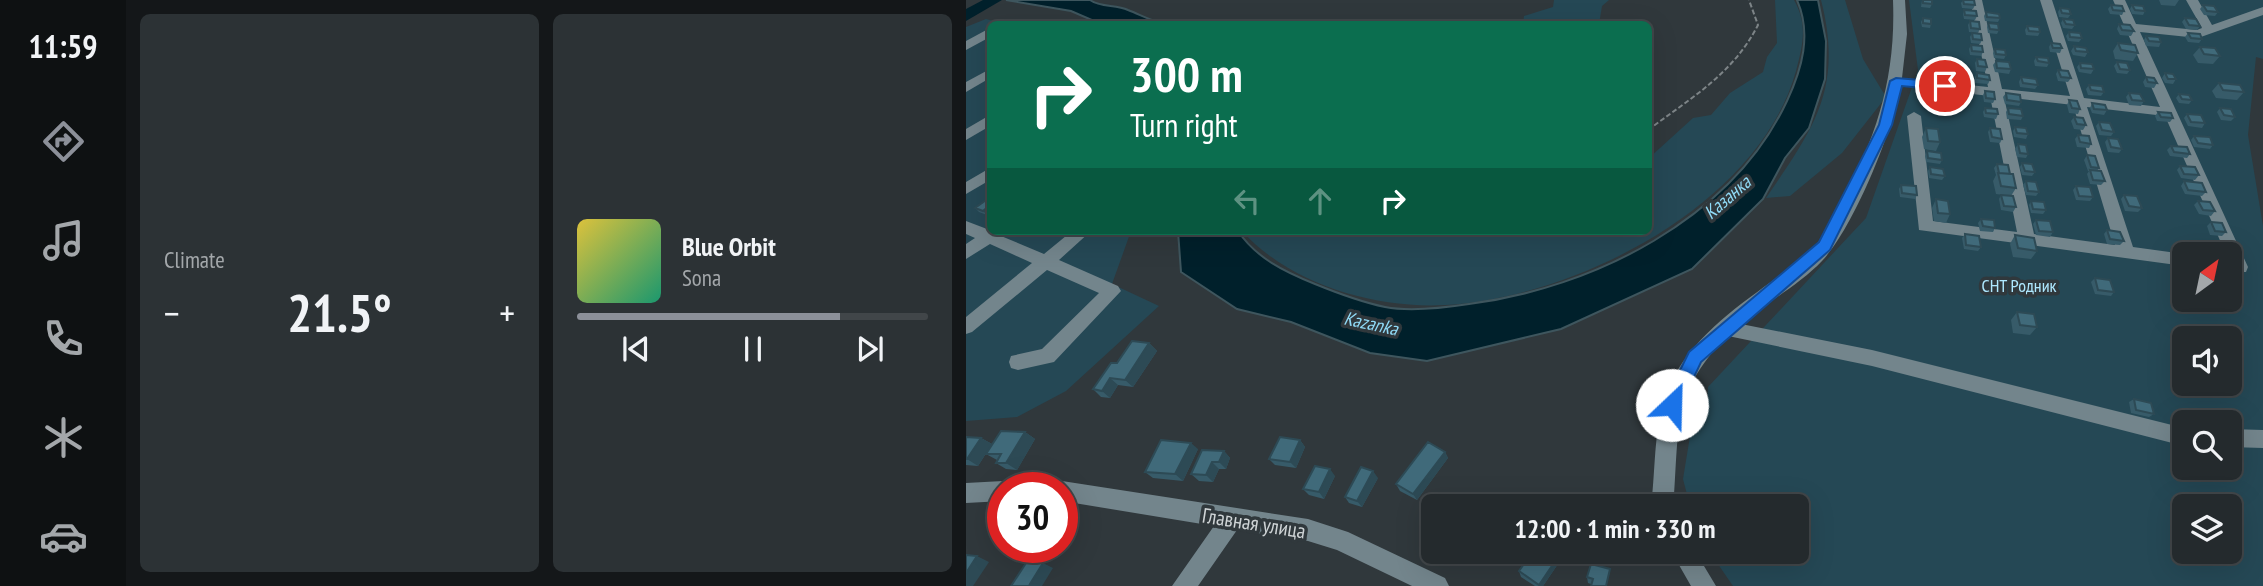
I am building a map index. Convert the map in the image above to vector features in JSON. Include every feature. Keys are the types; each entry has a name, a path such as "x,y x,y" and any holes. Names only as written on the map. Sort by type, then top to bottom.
{"street":[{"path":"1666,494 1672,405 1695,357 1725,328 1813,259 1825,246 1885,125 1901,62 1899,0"},
{"path":"1976,0 2028,240"},
{"path":"2046,0 2126,252"},
{"path":"2119,0 2228,242"},
{"path":"2192,0 2209,30"},
{"path":"2131,27 2198,34 2263,11"},
{"path":"966,46 987,34"},
{"path":"966,88 987,75"},
{"path":"1896,81 2168,112"},
{"path":"1914,116 1925,226 2172,258"},
{"path":"966,135 987,122"},
{"path":"966,189 987,175"},
{"path":"966,227 987,233"},
{"path":"966,253 991,235"},
{"path":"994,235 1112,291 1047,356 1018,362"},
{"path":"966,327 1078,235"},
{"path":"1725,328 1872,358 2172,434"},
{"path":"2242,438 2263,439"},
{"path":"966,493 987,492"},
{"name":"Главная улица","path":"1078,492 1231,520 1308,530 1340,540 1437,586"},
{"path":"1184,586 1231,520"},
{"path":"1690,564 1704,586"}],"path":[{"path":"1652,127 1712,88 1749,46 1758,25 1749,0"}],"green space":[{"path":"1554,0 1609,0 1602,6 1600,21 1523,21 1524,16 1553,7"},
{"path":"1775,0 1794,0 1803,26 1796,71 1776,119 1744,163 1703,202 1656,236 1604,263 1550,284 1496,298 1445,305 1390,303 1335,289 1309,279 1262,250 1246,235 1652,235 1652,155 1693,118 1711,115 1730,93 1763,72 1767,57 1777,43"},
{"path":"1821,0 1845,0 1863,59 1886,97 1842,153 1790,196 1766,198 1798,150 1820,106 1829,59"},
{"name":"СНТ Родник","path":"1909,0 2263,0 2263,59 2256,57 2248,135 2263,226 2263,586 1733,586 1718,564 1809,564 1809,494 1687,494 1683,479 1692,424 1707,409 1708,387 1866,218 1918,70"},
{"path":"986,19 994,21 987,21 987,235 1130,235 1112,284 1159,306 1066,391 1017,417 966,421 966,27"}],"water":[{"path":"1006,0 1090,0 1123,8 1154,21 1094,21 1071,11"},
{"path":"1797,0 1818,0 1826,41 1825,79 1809,128 1785,158 1763,199 1692,269 1561,329 1427,361 1370,353 1291,322 1237,309 1181,272 1178,235 1241,235 1262,256 1304,279 1367,303 1416,309 1516,296 1610,264 1654,241 1695,213 1732,180 1763,143 1787,101 1801,64 1804,26"}],"building":[{"path":"1923,0 1932,0 1932,4 1923,3"},
{"path":"1963,0 1974,0 1975,5 1964,4"},
{"path":"2111,5 2122,6 2124,11 2113,10"},
{"path":"2132,5 2143,6 2145,11 2135,10"},
{"path":"2203,5 2214,6 2218,12 2207,11"},
{"path":"2060,8 2069,9 2071,14 2062,13"},
{"path":"1964,10 1976,11 1977,16 1965,15"},
{"path":"1986,12 1999,14 2000,18 1987,17"},
{"path":"1923,18 1931,19 1931,24 1923,23"},
{"path":"2185,18 2196,19 2200,26 2189,25"},
{"path":"2063,19 2073,20 2075,25 2066,24"},
{"path":"1970,21 1979,22 1980,29 1971,28"},
{"path":"1988,23 1998,24 1999,30 1990,29"},
{"path":"2119,24 2130,25 2134,31 2122,30"},
{"path":"2027,26 2039,27 2040,32 2029,31"},
{"path":"2069,32 2080,33 2082,38 2070,37"},
{"path":"1972,33 1981,34 1982,40 1973,39"},
{"path":"2188,33 2200,34 2202,39 2191,38"},
{"path":"2146,36 2159,37 2161,42 2149,41"},
{"path":"2051,43 2060,44 2062,48 2053,48"},
{"path":"2118,43 2135,45 2138,53 2121,50"},
{"path":"1971,45 1982,46 1983,52 1972,51"},
{"path":"2074,46 2086,48 2088,52 2076,51"},
{"path":"2200,47 2215,48 2220,56 2204,54"},
{"path":"1995,49 2005,50 2006,55 1996,54"},
{"path":"2036,57 2048,58 2049,63 2038,61"},
{"path":"1977,59 1985,60 1987,67 1978,66"},
{"path":"1996,61 2009,62 2011,69 1997,68"},
{"path":"2117,62 2127,63 2130,70 2120,69"},
{"path":"2080,63 2092,64 2094,69 2081,68"},
{"path":"1933,69 1942,70 1943,76 1934,75"},
{"path":"2058,70 2068,71 2071,78 2061,77"},
{"path":"1977,73 1989,75 1990,80 1977,78"},
{"path":"2165,73 2173,74 2176,79 2168,79"},
{"path":"2021,77 2036,79 2038,85 2023,83"},
{"path":"2146,77 2154,78 2157,83 2148,82"},
{"path":"1918,83 1931,85 1932,92 1919,90"},
{"path":"2219,83 2240,85 2244,92 2223,90"},
{"path":"2089,85 2102,86 2104,92 2091,90"},
{"path":"1985,91 1994,92 1995,99 1986,98"},
{"path":"2006,93 2020,95 2021,102 2007,100"},
{"path":"2129,93 2140,94 2144,101 2132,100"},
{"path":"2179,94 2189,95 2192,100 2182,99"},
{"path":"2069,100 2077,101 2080,109 2072,108"},
{"path":"2092,103 2105,105 2107,110 2094,109"},
{"path":"1985,108 1997,109 1998,114 1986,113"},
{"path":"2008,108 2021,109 2023,116 2009,114"},
{"path":"2220,108 2231,109 2235,117 2224,115"},
{"path":"2158,112 2171,113 2173,118 2161,117"},
{"path":"2187,114 2201,115 2205,123 2191,122"},
{"path":"2074,117 2083,118 2086,125 2077,124"},
{"path":"2099,122 2110,123 2114,132 2102,130"},
{"path":"2015,127 2026,128 2028,134 2017,133"},
{"path":"1926,128 1938,129 1940,142 1928,141"},
{"path":"1990,128 2000,129 2002,139 1992,137"},
{"path":"2078,135 2089,136 2091,144 2080,142"},
{"path":"2194,136 2210,137 2213,145 2198,143"},
{"path":"2108,138 2118,139 2122,149 2111,147"},
{"path":"2018,144 2026,145 2028,154 2020,153"},
{"path":"2171,146 2187,147 2190,154 2174,152"},
{"path":"1927,151 1941,153 1942,160 1928,158"},
{"path":"2087,155 2095,156 2099,168 2091,167"},
{"path":"2022,163 2032,164 2035,172 2025,171"},
{"path":"1997,164 2008,165 2010,174 1999,173"},
{"path":"2180,166 2195,167 2199,175 2184,174"},
{"path":"1930,167 1943,169 1945,176 1931,174"},
{"path":"2090,170 2101,171 2105,181 2093,180"},
{"path":"1998,173 2013,174 2016,188 2001,186"},
{"path":"2026,181 2036,182 2039,192 2028,191"},
{"path":"2184,181 2202,183 2206,192 2188,190"},
{"path":"1901,185 1916,186 1917,195 1902,193"},
{"path":"2076,186 2090,187 2093,197 2079,196"},
{"path":"2001,195 2013,196 2016,207 2004,206"},
{"path":"2124,195 2137,196 2142,208 2129,206"},
{"path":"987,199 987,208 983,211 975,208"},
{"path":"1936,199 1948,201 1950,214 1938,213"},
{"path":"2031,201 2044,202 2046,210 2033,209"},
{"path":"2198,201 2210,202 2215,211 2203,210"},
{"path":"1981,219 1994,220 1995,228 1983,226"},
{"path":"2036,220 2050,221 2053,232 2039,231"},
{"path":"2211,222 2222,223 2226,232 2215,231"},
{"path":"2107,230 2120,232 2124,241 2110,239"},
{"path":"1965,234 1979,236 1981,247 1966,245"},
{"path":"2015,235 2034,238 2037,251 2018,248"},
{"path":"2095,278 2110,280 2114,292 2098,290"},
{"path":"2017,312 2034,314 2037,327 2020,325"},
{"path":"1132,341 1149,343 1125,380 1110,378 1102,391 1093,389 1111,363 1117,363"},
{"path":"2134,399 2151,403 2154,414 2136,410"},
{"path":"1001,431 1025,432 1006,463 996,463 1001,454 986,454"},
{"path":"966,437 981,438 967,459 966,459"},
{"path":"1280,437 1300,440 1290,462 1269,459"},
{"path":"1161,440 1191,443 1175,474 1145,472"},
{"path":"1428,442 1445,452 1413,494 1396,484"},
{"path":"1202,450 1224,451 1219,462 1212,462 1206,475 1191,474"},
{"path":"1315,466 1330,469 1319,492 1303,489"},
{"path":"1361,467 1373,471 1357,501 1345,497"},
{"path":"966,555 977,556 966,573"},
{"path":"1026,563 1043,563 1030,584 1037,586 1011,586"},
{"path":"1524,564 1553,564 1539,585 1519,571"},
{"path":"1591,564 1610,569 1606,586 1591,586 1593,579 1587,577"}],"waterway":[{"path":"966,16 994,0"}],"route":[{"path":"1672,405 1695,357 1725,328 1813,259 1825,246 1885,125 1896,81 1945,86"}],"water label":[{"name":"Казанка","path":"1727,197"},
{"name":"Kazanka","path":"1371,323"}]}
